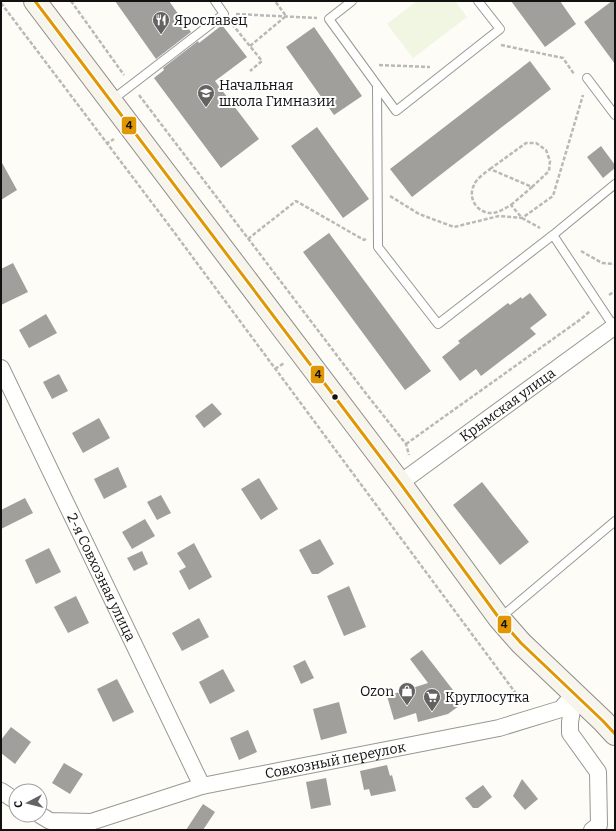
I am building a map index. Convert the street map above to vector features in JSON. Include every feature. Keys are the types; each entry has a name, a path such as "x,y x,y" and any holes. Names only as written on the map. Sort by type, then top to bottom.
{"main road":[{"path":"35,1 110,101 407,478 499,618 522,643 575,694 611,723"}],"street":[{"name":"Крымская улица","path":"407,478 615,326"},
{"name":"2-я Совхозная улица","path":"1,368 202,786"},
{"name":"Совхозный переулок","path":"48,820 98,826 202,786 499,728 561,709 575,694"},
{"path":"575,694 570,722 570,733 598,772 600,825 592,830"}],"lane":[{"path":"110,101 224,14 215,1"},
{"path":"352,1 329,19 396,111 500,29 478,1"},
{"path":"587,78 615,115"},
{"path":"377,85 378,247 438,324 553,235 615,184"},
{"path":"553,235 615,326"},
{"path":"499,618 615,521"}],"path":[{"path":"71,1 120,70"},
{"path":"275,1 286,16"},
{"path":"1,3 534,718"},
{"path":"224,14 329,19"},
{"path":"224,14 262,61 250,71"},
{"path":"250,46 286,16"},
{"path":"484,41 563,58 576,77"},
{"path":"362,64 450,68"},
{"path":"132,85 364,391 406,444 407,478"},
{"path":"377,189 419,214 454,227 499,216 522,218 553,196 585,90"},
{"path":"526,143 536,143 546,150 550,161 549,171 532,187 511,205 494,213 482,211 474,204 472,195 474,184 490,169 526,143"},
{"path":"490,169 532,187"},
{"path":"248,239 296,201 364,240 378,230"},
{"path":"511,205 522,218"},
{"path":"406,444 581,319 615,291"}],"green space":[{"path":"417,1 455,1 467,17 413,58 387,24"}],"building":[{"path":"115,1 169,1 191,32 156,59"},
{"path":"511,1 560,1 576,24 545,47"},
{"path":"612,1 615,1 615,64 584,22"},
{"name":"Начальная школа Гимназии","path":"222,25 247,57 215,81 259,139 221,168 154,78 164,70 163,68 198,41 199,43"},
{"path":"314,27 362,96 334,115 286,47"},
{"path":"530,61 551,89 412,197 390,169"},
{"path":"317,127 369,199 343,218 291,146"},
{"path":"601,146 615,165 615,168 603,178 587,157"},
{"path":"1,161 17,190 1,200"},
{"path":"329,233 431,371 405,390 303,252"},
{"path":"13,263 28,292 1,305 1,269"},
{"path":"530,293 547,315 530,328 536,334 481,376 476,369 460,381 442,357 460,343 458,341 508,303 510,305 521,297 522,299"},
{"path":"46,314 57,333 29,348 19,330"},
{"path":"59,374 68,391 52,399 43,382"},
{"path":"212,403 222,414 204,428 195,416"},
{"path":"99,418 110,438 83,453 72,433"},
{"path":"118,467 127,487 104,499 94,479"},
{"path":"259,478 278,509 261,520 241,489"},
{"path":"482,482 529,542 500,565 453,505"},
{"path":"161,495 171,513 157,520 147,502"},
{"path":"25,498 33,513 1,529 1,510"},
{"path":"145,519 155,536 132,549 122,532"},
{"path":"320,539 334,564 318,574 312,574 299,550"},
{"path":"194,543 212,577 189,590 179,571 186,567 177,553"},
{"path":"49,548 61,572 36,584 25,560"},
{"path":"142,551 148,564 134,571 127,558"},
{"path":"349,586 366,627 344,636 327,596"},
{"path":"76,596 89,623 68,633 54,607"},
{"path":"199,618 209,637 182,651 172,633"},
{"path":"422,650 463,703 448,714 418,722 416,713 394,720 387,696 428,683 410,659"},
{"path":"305,660 314,678 301,684 293,666"},
{"path":"223,669 235,691 210,704 199,682"},
{"path":"117,679 134,712 113,722 97,689"},
{"path":"339,702 347,733 321,740 313,709"},
{"path":"11,727 31,742 15,764 1,753 1,740"},
{"path":"248,730 257,752 239,760 230,738"},
{"path":"64,763 83,774 70,794 52,783"},
{"path":"387,765 390,776 392,775 396,791 371,796 369,789 364,790 360,771"},
{"path":"326,778 331,805 311,809 306,782"},
{"path":"522,779 538,799 525,810 513,796"},
{"path":"483,785 492,797 478,808 473,808 465,798"},
{"path":"203,804 215,812 203,830 186,830"}],"transit line":[{"name":"4","path":"35,1 400,483 499,618 521,643 615,734"}],"place":[{"name":"Ярославец","path":"161,35"},
{"name":"Начальная школа Гимназии","path":"206,108"},
{"name":"Ozon","path":"407,706"},
{"name":"Круглосутка","path":"432,712"}]}
